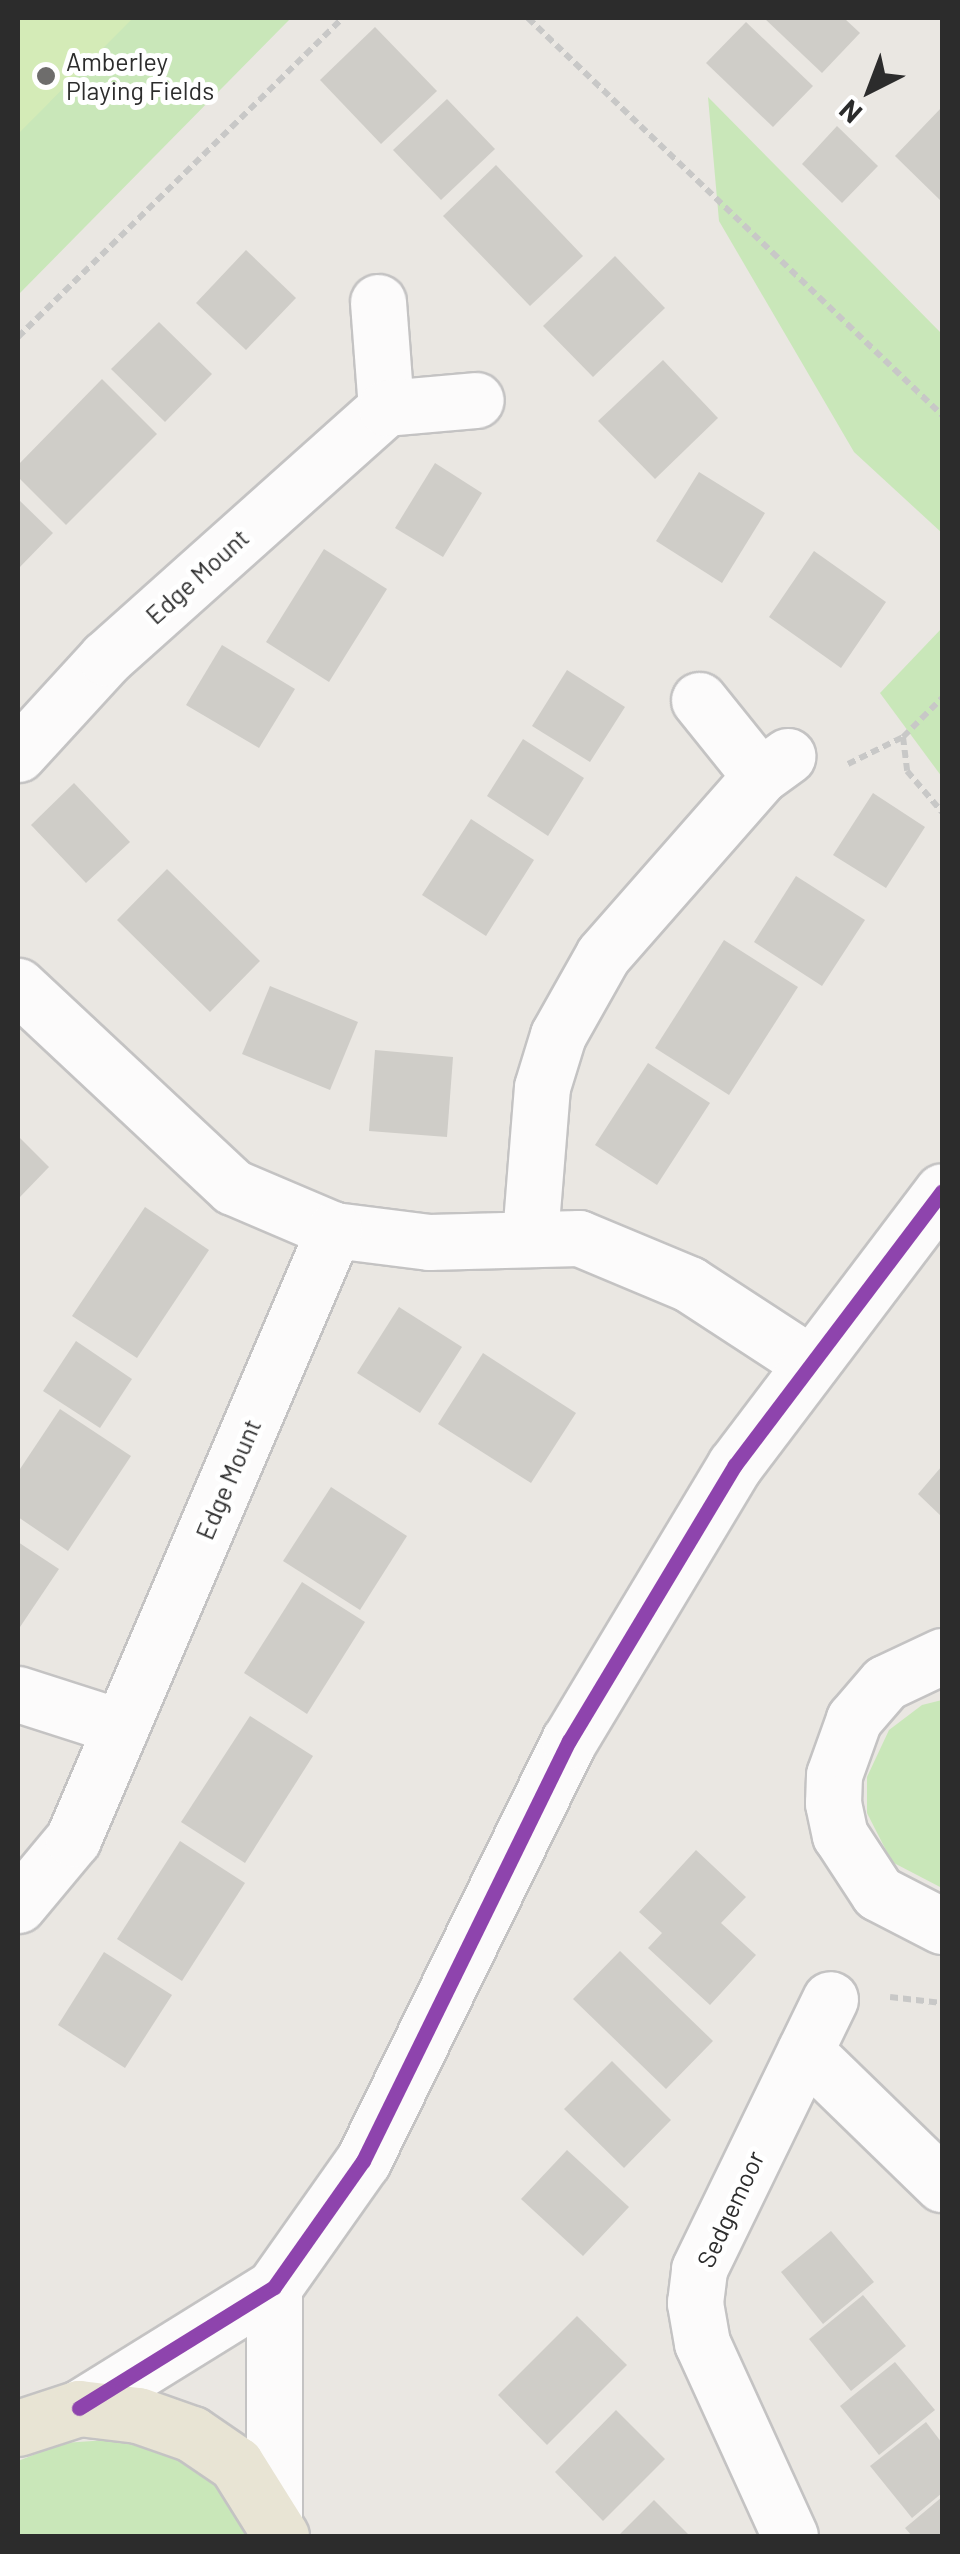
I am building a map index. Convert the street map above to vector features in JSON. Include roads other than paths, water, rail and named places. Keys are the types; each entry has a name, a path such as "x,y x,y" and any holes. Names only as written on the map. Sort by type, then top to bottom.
{"main road":[{"path":"18,2428 79,2408 138,2415 192,2434 236,2464 277,2527"}],"street":[{"path":"378,302 386,408 476,400"},
{"name":"Edge Mount","path":"18,754 106,658 386,408"},
{"path":"530,1236 542,1086 558,1035 602,955 774,766 700,700"},
{"path":"18,986 232,1187 334,1230 429,1242 530,1236 578,1238 688,1284 810,1362"},
{"path":"79,2408 274,2287 363,2161 569,1741 736,1465 942,1190"},
{"name":"Edge Mount","path":"18,1905 72,1838 334,1230"},
{"path":"942,1656 885,1683 854,1719 834,1775 833,1803 840,1834 878,1893 942,1926"},
{"path":"18,1694 121,1728"},
{"name":"Sedgemoor","path":"790,2536 702,2343 695,2303 699,2270 830,1999"},
{"path":"804,2052 942,2184"},
{"path":"274,2287 277,2527"}],"place":[{"name":"Amberley Playing Fields","path":"46,76"}]}
